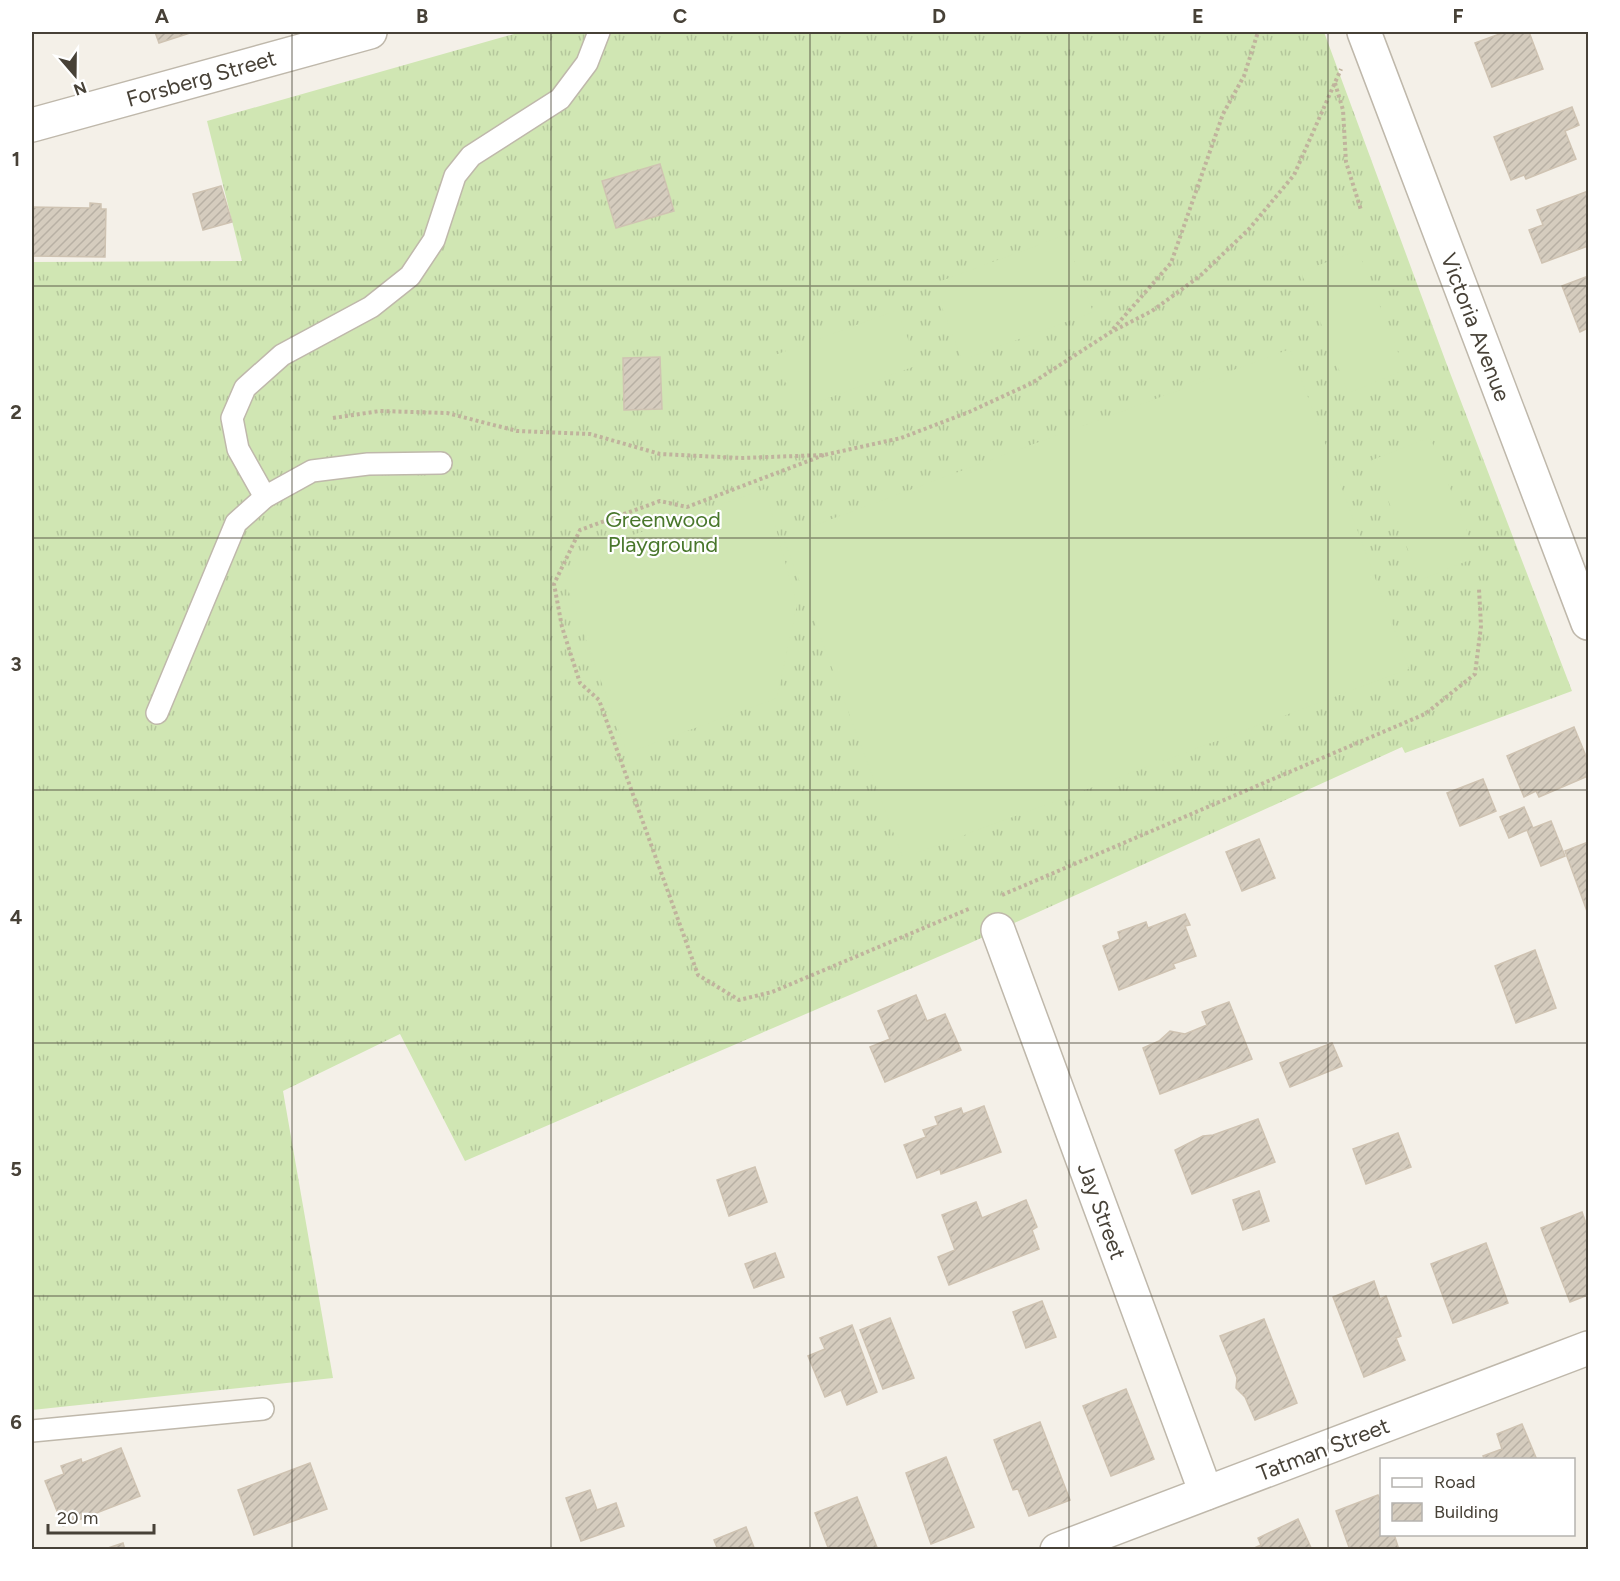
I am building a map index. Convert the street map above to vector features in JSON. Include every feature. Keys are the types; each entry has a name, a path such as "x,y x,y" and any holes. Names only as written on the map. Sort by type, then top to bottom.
{"street":[{"name":"Forsberg Street","path":"32,125 370,32"},
{"name":"Victoria Avenue","path":"1366,38 1588,623"},
{"name":"Jay Street","path":"998,930 1206,1493"},
{"name":"Tatman Street","path":"1057,1550 1588,1348"}],"lane":[{"path":"265,497 237,449 232,417 245,388 282,355 371,307 410,276 434,240 455,176 471,156 560,99 587,63 599,32"},
{"path":"157,713 236,523 265,497 312,471 368,464 441,463"},
{"path":"32,1431 263,1409"}],"path":[{"path":"1111,332 1171,262 1223,114 1244,76 1258,32"},
{"path":"978,905 772,992 739,1000 698,975 599,700 580,683 562,627 554,584 580,530 660,501 687,507 824,455 901,438 969,412 1032,383 1111,332 1152,311 1200,276 1249,229 1294,175 1338,71 1366,38"},
{"path":"1334,82 1343,110 1347,162 1361,210"},
{"path":"333,418 380,411 447,413 517,431 590,434 660,454 741,458 824,455"},
{"path":"999,896 1425,714 1475,674 1481,626 1479,589"}],"green space":[{"name":"Greenwood Playground","path":"521,32 1324,32 1447,365 1572,691 1405,753 1402,747 968,944 465,1161 400,1034 283,1091 333,1378 32,1410 32,262 242,261 207,121"},
{"path":"1065,235 1093,312 962,360 933,284"},
{"path":"1358,250 1405,370 1348,393 1301,272"},
{"path":"897,310 918,365 796,410 775,355"},
{"path":"1290,349 1409,669 903,858 783,537"},
{"path":"1430,437 1477,557 1420,580 1372,460"},
{"path":"765,489 797,605 777,698 627,753 566,584 578,554"}],"building":[{"path":"155,32 193,32 159,43"},
{"path":"1505,32 1529,32 1543,69 1492,87 1475,43"},
{"path":"1572,107 1579,125 1565,131 1576,159 1526,179 1524,175 1511,180 1494,137"},
{"path":"660,164 674,211 616,228 602,181"},
{"path":"221,186 232,222 203,230 193,194"},
{"path":"1588,191 1588,246 1542,263 1529,230 1543,225 1537,210"},
{"path":"90,203 101,204 101,209 106,209 105,257 32,256 32,207 90,208"},
{"path":"1588,276 1588,328 1580,332 1562,286"},
{"path":"660,357 662,409 624,410 623,358"},
{"path":"1574,727 1588,761 1588,776 1539,797 1536,791 1524,797 1507,756"},
{"path":"1483,779 1496,811 1460,826 1447,793"},
{"path":"1524,807 1533,828 1551,821 1565,856 1541,866 1527,830 1509,838 1500,817"},
{"path":"1259,839 1275,878 1242,891 1226,852"},
{"path":"1588,842 1588,914 1565,851"},
{"path":"1185,914 1190,925 1185,926 1196,956 1173,964 1175,968 1119,990 1103,946 1120,939 1118,932 1146,922 1148,928"},
{"path":"1535,950 1556,1008 1516,1023 1495,966"},
{"path":"916,995 927,1021 945,1014 961,1050 885,1082 870,1047 890,1039 878,1011"},
{"path":"1229,1002 1252,1059 1160,1094 1143,1048 1159,1041 1170,1031 1185,1034 1207,1025 1202,1012"},
{"path":"1332,1043 1342,1066 1290,1087 1280,1063"},
{"path":"984,1106 1001,1152 941,1174 940,1169 917,1178 904,1145 926,1137 923,1130 938,1125 935,1117 961,1108 963,1114"},
{"path":"1258,1119 1275,1162 1192,1194 1175,1150 1203,1136 1213,1135"},
{"path":"1398,1133 1411,1167 1366,1184 1353,1149"},
{"path":"755,1167 767,1202 729,1216 717,1180"},
{"path":"1259,1191 1269,1221 1243,1230 1233,1200"},
{"path":"1026,1200 1037,1227 1032,1230 1039,1249 949,1285 938,1257 955,1250 942,1215 976,1202 982,1218"},
{"path":"1582,1212 1588,1229 1588,1295 1570,1302 1541,1228"},
{"path":"1486,1243 1508,1303 1453,1323 1431,1264"},
{"path":"775,1253 784,1277 754,1288 745,1264"},
{"path":"1374,1281 1380,1299 1386,1296 1401,1336 1396,1338 1405,1360 1364,1377 1333,1297"},
{"path":"1042,1301 1056,1337 1026,1348 1013,1312"},
{"path":"890,1318 914,1378 883,1389 860,1330"},
{"path":"1264,1319 1297,1403 1255,1420 1245,1397 1236,1388 1237,1378 1220,1336"},
{"path":"852,1325 877,1392 847,1405 841,1390 825,1397 808,1356 825,1349 820,1338"},
{"path":"1126,1389 1154,1459 1111,1476 1083,1406"},
{"path":"1040,1422 1070,1500 1029,1516 1018,1489 1013,1490 994,1440"},
{"path":"1522,1424 1536,1458 1484,1458 1483,1456 1502,1449 1497,1434"},
{"path":"121,1448 140,1496 63,1526 45,1481 64,1474 61,1466 81,1459 82,1463"},
{"path":"946,1457 974,1527 931,1544 906,1473"},
{"path":"310,1463 327,1509 254,1535 238,1490"},
{"path":"590,1490 597,1510 616,1503 624,1526 581,1541 566,1498"},
{"path":"1378,1495 1380,1536 1395,1536 1399,1550 1350,1550 1336,1511"},
{"path":"857,1497 878,1550 829,1550 815,1513"},
{"path":"1298,1519 1312,1550 1250,1550 1261,1545 1258,1538"},
{"path":"746,1527 755,1550 718,1550 714,1540"},
{"path":"123,1543 125,1550 102,1550"}]}
